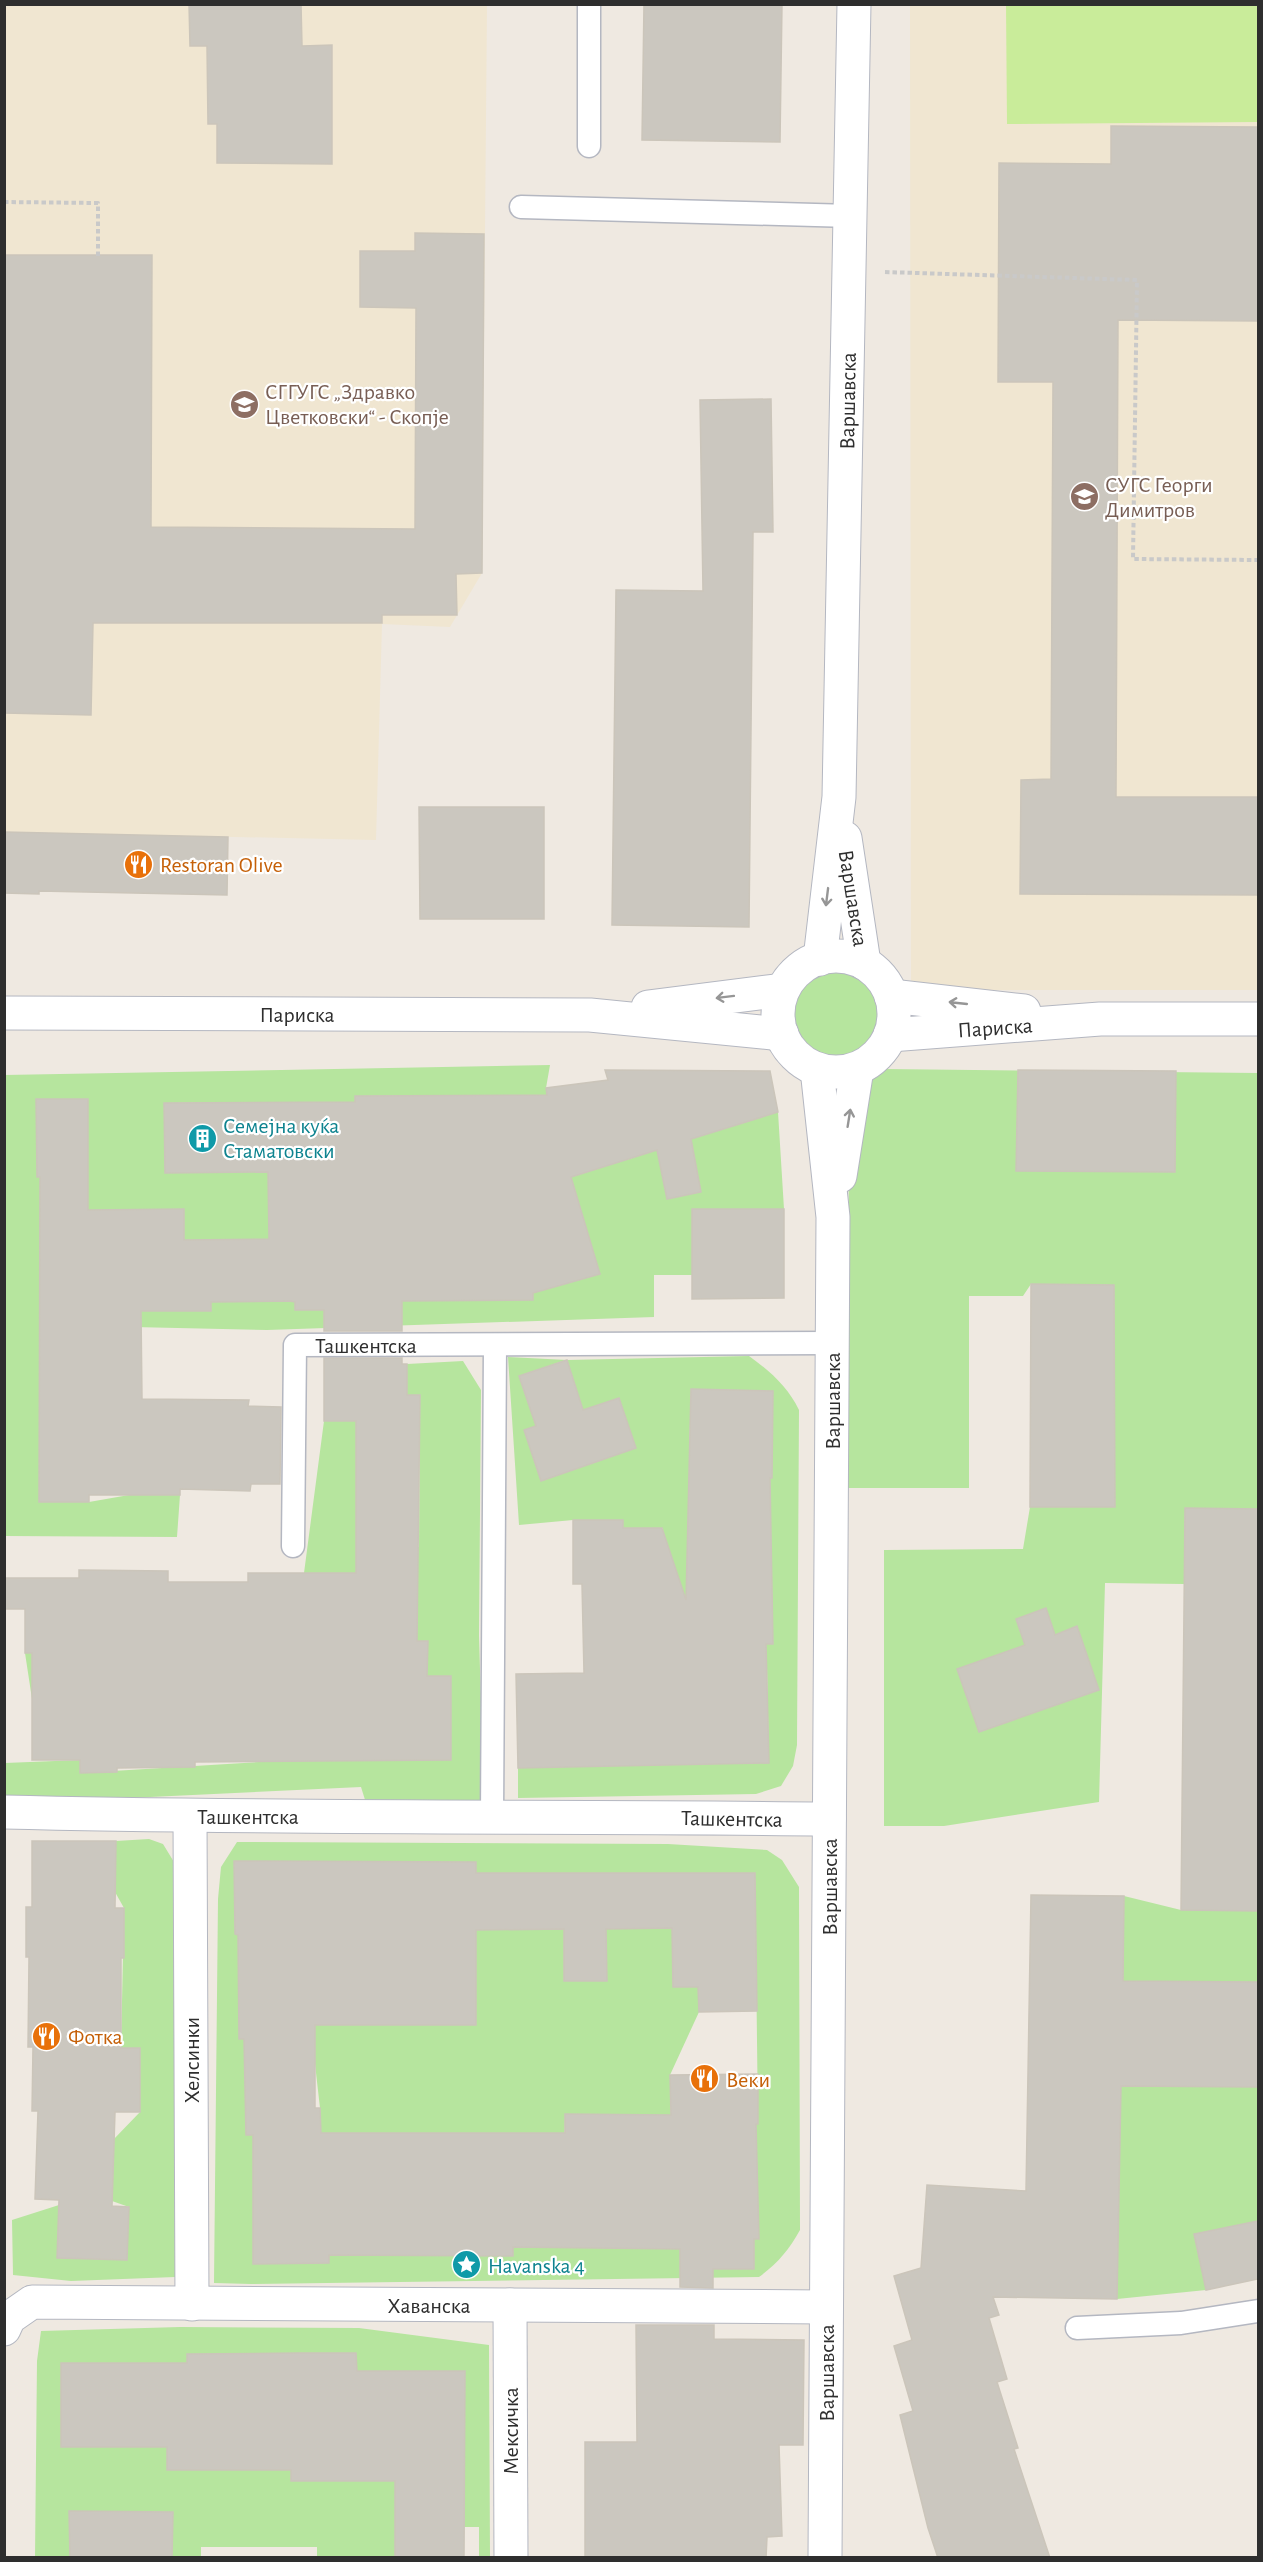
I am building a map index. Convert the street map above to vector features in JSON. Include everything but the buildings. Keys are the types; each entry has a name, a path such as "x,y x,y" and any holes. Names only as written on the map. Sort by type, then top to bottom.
{"street":[{"name":"Варшавска","path":"819,959 838,797 854,4"},
{"name":"Варшавска","path":"838,797 864,963"},
{"path":"835,956 864,963 881,977 891,996 894,1009 890,1035 877,1056 857,1069 844,1072 817,1069 795,1055 782,1034 779,1004 783,990 802,967 819,959 835,956"},
{"name":"Париска","path":"590,1015 783,990"},
{"name":"Париска","path":"891,996 1100,1019"},
{"name":"Париска","path":"4,1013 590,1015 782,1034"},
{"name":"Париска","path":"890,1035 1100,1019 1258,1019"},
{"name":"Варшавска","path":"817,1069 833,1217 825,2558"},
{"name":"Варшавска","path":"833,1217 857,1069"},
{"name":"Ташкентска","path":"4,1812 190,1816 829,1819"},
{"name":"Хелсинки","path":"190,1816 192,2304"},
{"name":"Хаванска","path":"4,2329 9,2318 32,2302 826,2307"},
{"name":"Мексичка","path":"510,2305 511,2558"}],"lane":[{"path":"589,146 590,4"},
{"path":"520,207 851,216"},
{"name":"Ташкентска","path":"294,1546 295,1345 832,1343"},
{"path":"492,1816 495,1345"},
{"path":"1077,2328 1181,2323 1258,2311"}],"path":[{"path":"4,202 98,203 98,256"},
{"path":"850,271 1137,280 1133,559 1258,560"}],"shaded area":[{"name":"СГГУГС „Здравко Цветковски“ - Скопје","path":"5,5 487,5 482,573 450,627 382,624 376,840 5,832"},
{"name":"СУГС Георги Димитров","path":"910,5 1258,5 1258,990 911,990"}],"green space":[{"path":"1006,5 1258,5 1258,122 1007,124"},
{"path":"840,964 850,965 867,972 881,986 888,1003 888,1023 881,1040 867,1054 850,1061 840,1062 830,1061 813,1054 799,1040 792,1023 791,1013 792,1003 799,986 813,972 830,965"},
{"path":"550,1065 546,1088 554,1147 626,1160 657,1150 667,1199 701,1192 691,1139 778,1112 784,1209 692,1210 692,1275 654,1275 654,1317 267,1330 88,1326 88,1235 40,1234 39,1353 89,1353 39,1502 89,1502 129,1495 180,1495 177,1537 5,1536 4,1075","holes":["510,1095 355,1184 355,1096","36,1099 88,1099 88,1176 37,1177","316,1102 316,1171 165,1172 164,1103","574,1187 599,1274 523,1202","269,1206 533,1244 533,1300 432,1301 402,1289 291,1302 290,1291 269,1291","184,1209 184,1240 164,1310 144,1210"]},
{"path":"885,1069 1258,1073 1258,1509 1185,1508 1184,1584 1105,1583 1099,1802 944,1826 884,1826 884,1550 1023,1549 1030,1507 1114,1507 1114,1285 1031,1284 1023,1296 969,1296 969,1488 848,1488 849,1082"},
{"path":"749,1356 778,1380 790,1394 799,1410 797,1745 793,1766 781,1786 756,1794 518,1798 518,1768 769,1762 767,1668 759,1644 773,1644 717,1621 645,1622 664,1584 663,1528 623,1528 623,1520 573,1520 519,1525 508,1357 567,1360","holes":["566,1360 583,1410 619,1398 636,1448 541,1480 525,1430 536,1426 519,1376","691,1389 773,1391 771,1478 689,1457"]},
{"path":"463,1361 481,1390 479,1636 484,1801 366,1803 361,1787 108,1799 5,1799 5,1763 80,1760 80,1773 276,1761 32,1699 25,1653 417,1641 304,1573 324,1421 356,1421 356,1547 419,1547 420,1395 407,1395 407,1364"},
{"path":"149,1839 163,1844 174,1862 175,2277 71,2281 13,2275 12,2220 59,2205 57,2258 127,2260 129,2207 112,2201 114,2139 140,2112 140,2048 121,2048 124,1908 115,1892 116,1841"},
{"path":"237,1842 668,1844 767,1850 782,1860 799,1887 800,2230 791,2244 777,2262 759,2277 214,2283 218,1899 221,1867","holes":["234,1861 318,1861 319,1980 314,1981 314,2039 239,2039 239,1982 252,1935 235,1934","351,1862 476,1862 476,2025 351,2025","508,1873 657,1873 657,1928 606,1929 606,1981 564,1981 564,1929 508,1929","755,1873 758,2124 671,2125 670,2075 699,2012 698,1987 673,1987 671,1874","315,2064 321,2135 328,2136 329,2263 253,2264 253,2158 259,2135 246,2134 245,2065","565,2114 648,2115 648,2194 564,2168","354,2133 513,2133 513,2256 354,2255","756,2151 759,2239 754,2239"]},
{"path":"1124,1896 1181,1910 1258,1911 1258,1982 1165,1981 1164,2086 1258,2087 1258,2221 1195,2234 1206,2290 1117,2299"},
{"path":"180,2327 359,2328 489,2345 490,2557 479,2557 479,2527 464,2527 465,2372 395,2450 395,2557 317,2557 317,2547 201,2547 201,2557 172,2557 172,2512 70,2511 70,2557 35,2558 37,2361 41,2331","holes":["300,2353 356,2353 364,2481 291,2481 291,2434","187,2354 243,2354 242,2470 167,2470 167,2403 188,2403","61,2363 133,2363 133,2447 61,2447"]}],"place":[{"name":"СГГУГС „Здравко Цветковски“ - Скопје","path":"244,404"},
{"name":"СУГС Георги Димитров","path":"1084,497"},
{"name":"Restoran Olive","path":"139,864"},
{"name":"Семејна куќа Стаматовски","path":"202,1138"},
{"name":"Фотка","path":"47,2036"},
{"name":"Веки","path":"705,2079"},
{"name":"Havanska 4","path":"467,2265"}]}
